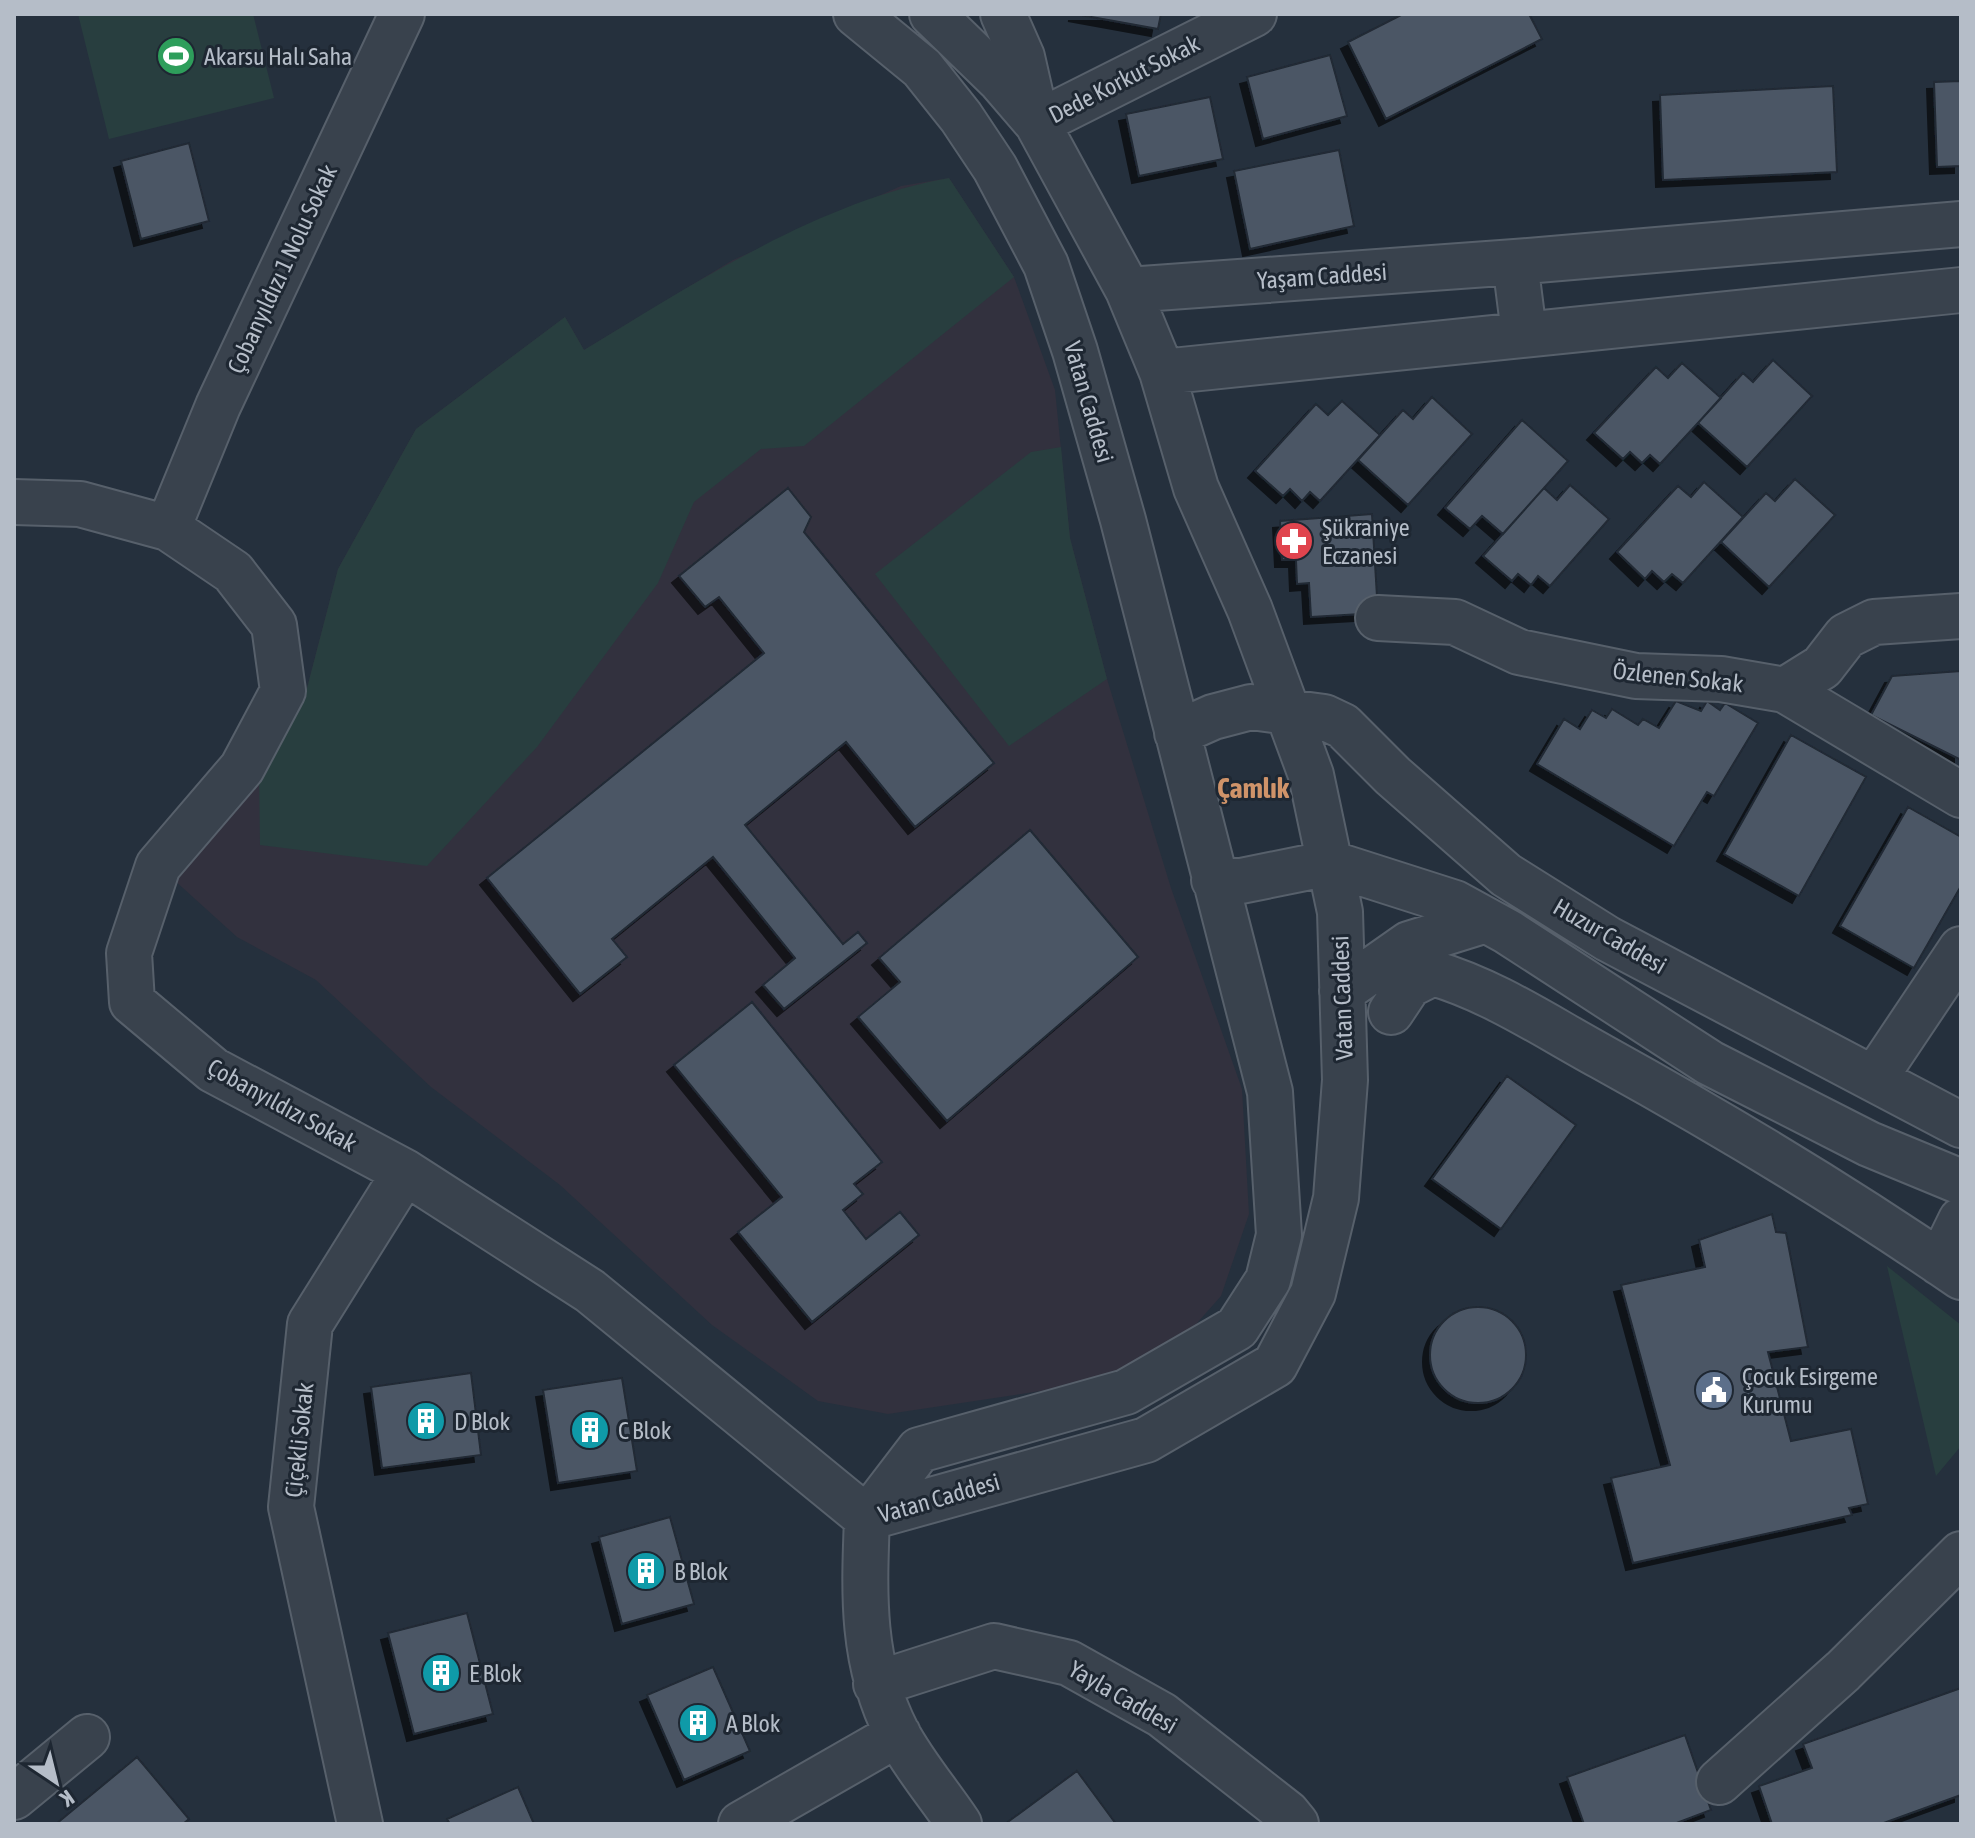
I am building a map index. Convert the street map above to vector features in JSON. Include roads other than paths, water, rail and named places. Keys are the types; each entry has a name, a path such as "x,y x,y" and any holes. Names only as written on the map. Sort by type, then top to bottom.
{"street":[{"name":"Çobanyıldızı 1 Nolu Sokak","path":"168,528 218,406 402,14"},
{"name":"Vatan Caddesi","path":"856,14 922,68 961,117 995,168 1046,265 1075,351 1119,505 1270,1092 1279,1235 1268,1280 1237,1328 1126,1392 919,1450 867,1518"},
{"name":"Vatan Caddesi","path":"867,1518 1146,1440 1275,1365 1313,1293 1336,1198 1345,1080 1340,912 1311,775 1250,610 1196,488 1162,372 1128,290 1037,123 1000,80 932,14"},
{"path":"1003,14 1022,57 1037,123"},
{"name":"Dede Korkut Sokak","path":"1037,123 1254,14"},
{"name":"Yaşam Caddesi","path":"1128,290 1515,262 1961,224"},
{"path":"1886,230 1893,296"},
{"path":"1515,262 1524,333"},
{"path":"1162,372 1961,290"},
{"name":"Çobanyıldızı Sokak","path":"14,502 80,504 168,528 233,572 274,625 283,691 242,768 158,866 129,953 132,1002 213,1070 405,1172 590,1291 867,1518"},
{"path":"1961,616 1874,622 1846,636 1822,667 1785,690 1961,795"},
{"name":"Özlenen Sokak","path":"1378,618 1455,622 1519,652 1636,676 1721,679 1785,690"},
{"name":"Huzur Caddesi","path":"1177,733 1213,717 1251,707 1324,717 1343,726 1393,776 1506,875 1608,939 1961,1125"},
{"name":"Huzur Caddesi","path":"1330,863 1455,903 1710,1063 1869,1144 1961,1182"},
{"path":"1214,880 1241,881 1330,863"},
{"path":"1342,991 1409,944 1486,920"},
{"path":"1874,1079 1961,949"},
{"path":"1391,1012 1409,985 1433,973 1462,982 1665,1092 1857,1206 1950,1270 1961,1220"},
{"name":"Çiçekli Sokak","path":"360,1824 291,1507 310,1324 405,1172"},
{"path":"867,1518 864,1603 866,1639 876,1684 898,1734 959,1824"},
{"path":"1719,1782 1843,1671 1961,1554"},
{"name":"Yayla Caddesi","path":"876,1684 994,1646 1069,1663 1162,1715 1287,1813 1296,1824"},
{"path":"741,1824 898,1734"},
{"path":"14,1797 87,1737"}],"place":[{"name":"Akarsu Halı Saha","path":"176,56"},
{"name":"Şükraniye Eczanesi","path":"1294,541"},
{"name":"Çocuk Esirgeme Kurumu","path":"1714,1390"},
{"name":"D Blok","path":"426,1421"},
{"name":"C Blok","path":"590,1430"},
{"name":"B Blok","path":"646,1571"},
{"name":"E Blok","path":"441,1673"},
{"name":"A Blok","path":"698,1723"}],"district":[{"name":"Çamlık","path":"1253,788"}]}
